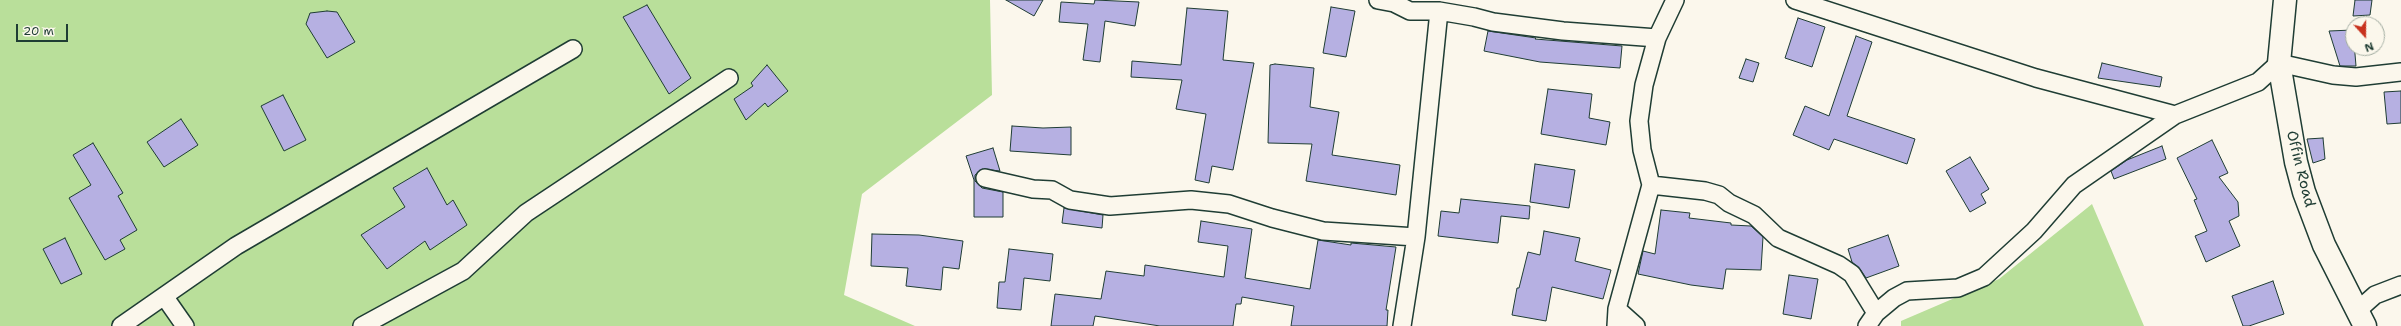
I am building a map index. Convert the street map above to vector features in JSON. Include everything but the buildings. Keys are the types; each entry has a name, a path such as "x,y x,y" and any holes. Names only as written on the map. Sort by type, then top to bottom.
{"street":[{"path":"1378,0 1394,3 1410,11 1440,11 1493,22 1563,31 1657,38"},
{"path":"1636,326 1617,318 1651,186 1642,150 1639,121 1644,85 1657,38 1675,0"},
{"path":"1795,0 2036,78 2175,115"},
{"name":"Offin Road","path":"2285,0 2279,63 2291,136 2304,192 2324,245 2361,319"},
{"path":"1402,326 1416,237 1440,11"},
{"path":"121,326 270,226 573,49"},
{"path":"1651,186 1705,191 1719,196 1729,203 1754,215 1778,238 1839,265 1852,274 1872,320 1894,298 1907,291 1958,288 1984,277 2034,231 2074,186 2175,115 2258,82 2279,63 2333,75 2356,77 2401,72"},
{"path":"362,326 463,271 526,213 729,78"},
{"path":"985,178 1033,189 1052,190 1070,200 1110,206 1191,200 1221,203 1323,231 1416,237"},
{"path":"2361,319 2375,295 2401,285"},
{"path":"164,296 185,326"}],"green space":[{"path":"0,0 990,0 992,95 862,194 844,295 915,326 0,326"},
{"path":"2092,204 2144,326 1901,326 1901,321 1999,279"}]}
